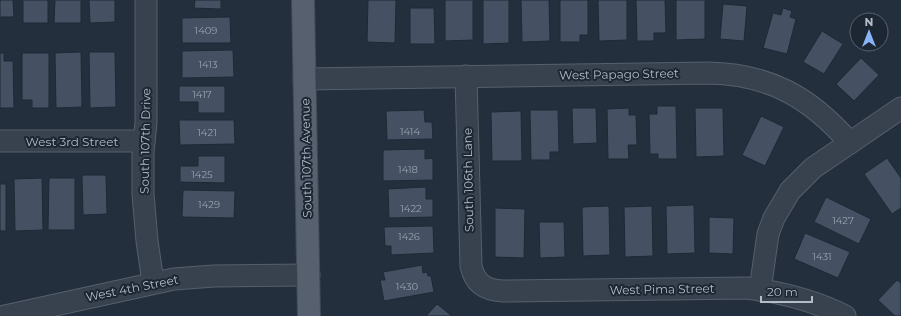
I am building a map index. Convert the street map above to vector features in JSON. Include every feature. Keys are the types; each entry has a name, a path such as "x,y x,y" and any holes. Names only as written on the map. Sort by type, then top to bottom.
{"main road":[{"name":"South 107th Avenue","path":"303,0 309,316"}],"street":[{"name":"South 107th Drive","path":"146,0 144,217 153,282"},
{"name":"West Papago Street","path":"304,79 708,73 742,75 776,85 808,102 837,128 850,143"},
{"name":"South 106th Lane","path":"466,76 470,257 473,275 477,283"},
{"path":"760,290 768,234 781,205 790,191 804,176 901,108"},
{"name":"West 3rd Street","path":"0,141 144,141"},
{"name":"West 4th Street","path":"5,316 153,282 214,276 309,275"},
{"name":"West Pima Street","path":"477,283 485,288 502,291 732,288 760,290 811,301 845,316"}],"building":[{"path":"0,0 13,0 14,17 0,17"},
{"path":"23,0 48,0 48,23 23,23"},
{"path":"55,0 81,0 81,23 54,23"},
{"path":"89,0 115,0 115,22 90,23"},
{"path":"195,0 221,0 221,9 194,8"},
{"path":"368,0 396,0 395,43 367,42"},
{"path":"445,0 473,0 473,40 445,41"},
{"path":"483,0 509,0 509,43 483,44"},
{"path":"521,0 549,0 550,41 522,42"},
{"path":"560,0 588,0 588,35 580,35 580,42 560,42"},
{"path":"598,0 627,0 627,40 599,41"},
{"path":"636,0 665,0 666,33 654,33 654,41 637,41"},
{"path":"676,0 705,0 705,39 676,40"},
{"path":"723,4 747,6 744,41 720,39"},
{"path":"410,8 434,8 435,44 410,44"},
{"path":"783,8 792,11 790,17 796,19 787,54 763,48 773,13 781,15"},
{"path":"230,17 231,43 182,43 182,18"},
{"path":"822,31 843,44 824,74 803,62"},
{"path":"233,50 234,77 182,78 182,51"},
{"path":"81,52 82,107 56,108 55,53"},
{"path":"89,52 115,52 116,107 90,108"},
{"path":"0,53 4,53 4,61 13,61 14,108 0,108"},
{"path":"22,53 49,53 49,108 32,108 32,100 22,100"},
{"path":"861,58 879,75 854,101 836,84"},
{"path":"179,86 225,86 225,113 198,113 198,102 179,102"},
{"path":"657,106 676,106 677,159 658,159 658,154 650,154 649,114 657,114"},
{"path":"572,108 596,108 597,143 573,144"},
{"path":"629,108 629,115 636,115 637,145 628,145 629,159 608,159 607,109"},
{"path":"695,108 723,108 724,156 696,157"},
{"path":"424,110 425,122 432,122 433,139 387,140 386,111"},
{"path":"530,110 558,110 559,152 550,152 550,160 531,160"},
{"path":"521,111 522,161 492,161 491,112"},
{"path":"761,116 784,127 765,166 742,155"},
{"path":"179,120 234,120 235,144 180,145"},
{"path":"425,149 425,159 433,158 433,180 383,181 383,150"},
{"path":"198,156 225,156 225,183 180,182 180,166 198,166"},
{"path":"887,158 901,178 901,208 892,214 864,174"},
{"path":"82,175 106,175 107,214 83,215"},
{"path":"42,178 43,230 15,231 14,179"},
{"path":"49,178 75,178 75,230 48,230"},
{"path":"0,184 6,184 6,231 0,231"},
{"path":"426,187 426,199 433,199 433,217 389,218 388,189"},
{"path":"183,190 235,191 234,218 182,217"},
{"path":"826,197 871,219 859,244 814,222"},
{"path":"694,205 695,253 667,254 666,206"},
{"path":"609,206 610,255 583,256 582,207"},
{"path":"652,206 653,256 625,257 624,207"},
{"path":"495,208 525,209 524,258 495,257"},
{"path":"709,217 734,218 733,254 709,253"},
{"path":"539,222 564,222 565,257 540,258"},
{"path":"433,226 434,253 391,255 391,246 385,246 384,227"},
{"path":"805,233 850,252 838,278 794,259"},
{"path":"422,265 423,273 427,272 428,276 431,276 434,292 384,301 380,280 385,280 383,272"},
{"path":"897,280 901,283 901,316 895,316 878,300"},
{"path":"437,304 452,316 426,316"}]}
